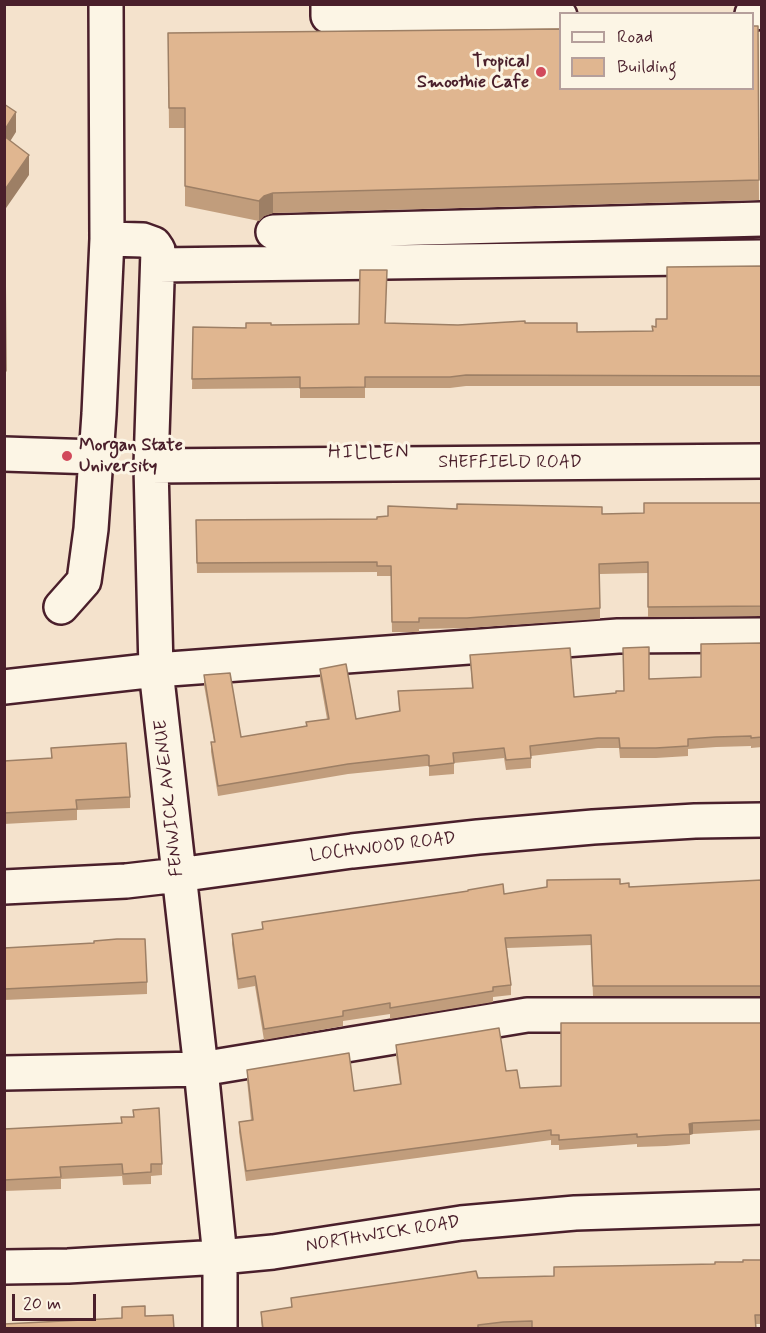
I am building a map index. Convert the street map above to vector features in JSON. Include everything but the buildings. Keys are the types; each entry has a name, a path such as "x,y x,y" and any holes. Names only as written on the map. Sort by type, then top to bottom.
{"street":[{"path":"61,608 84,581 90,542 107,240 106,4"},
{"path":"328,4 328,16 559,16"},
{"path":"273,232 762,219"},
{"path":"107,240 142,240 154,244 158,250 159,265 762,257"},
{"name":"FENWICK AVENUE","path":"159,265 151,466 156,670 201,1070 219,1257 220,1329"},
{"path":"4,454 96,457"},
{"name":"SHEFFIELD ROAD","path":"151,466 762,461"},
{"path":"4,687 156,670 618,636 762,636"},
{"name":"LOCHWOOD ROAD","path":"4,887 178,875 352,850 478,837 616,825 762,820"},
{"path":"4,1073 201,1070 527,1015 762,1015"},
{"name":"NORTHWICK ROAD","path":"4,1267 68,1266 273,1252 472,1222 575,1213 762,1207"}],"place":[{"name":"Tropical Smoothie Cafe","path":"541,72"},
{"name":"Morgan State University","path":"67,456"}],"district":[{"name":"HILLEN","path":"369,454"}]}
